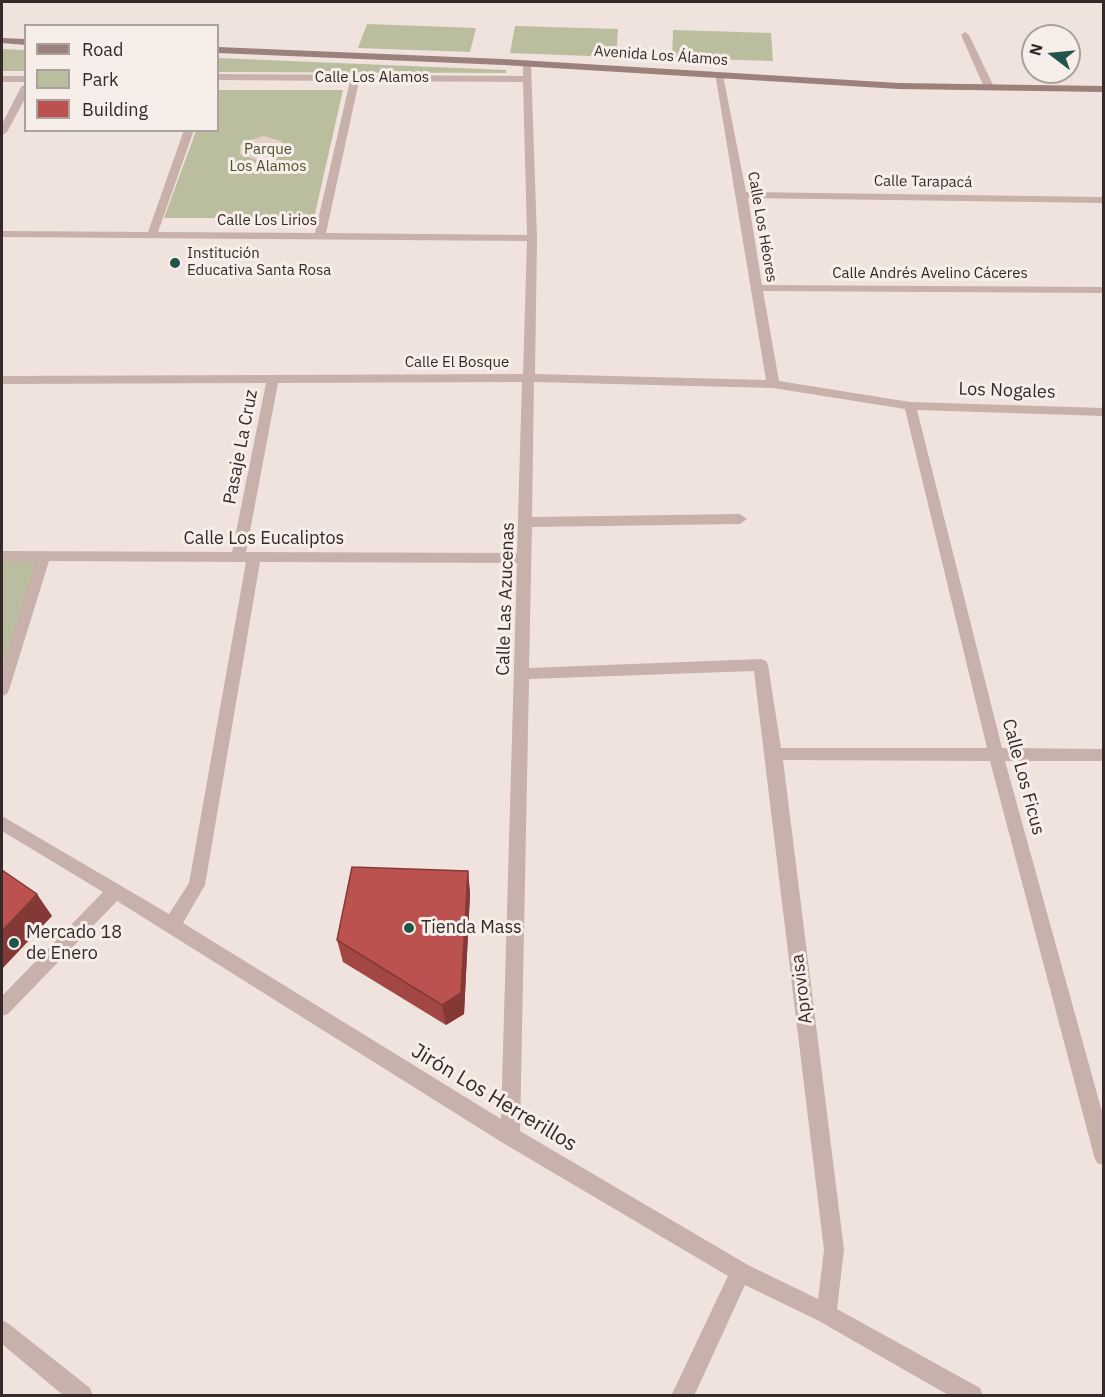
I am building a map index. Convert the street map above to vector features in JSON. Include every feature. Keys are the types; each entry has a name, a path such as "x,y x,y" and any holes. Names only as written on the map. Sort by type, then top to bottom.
{"street":[{"path":"965,35 989,87"},
{"path":"2,41 24,42"},
{"name":"Avenida Los Álamos","path":"219,50 527,63 899,86 1104,89"},
{"name":"Calle Las Azucenas","path":"510,1136 530,378 532,238 527,63"},
{"name":"Calle Los Héores","path":"718,75 742,195 773,384"},
{"name":"Calle Los Alamos","path":"219,77 526,78"},
{"path":"320,236 355,77"},
{"path":"2,79 24,79"},
{"path":"2,132 24,91"},
{"path":"152,235 188,132"},
{"name":"Calle Tarapacá","path":"742,195 1104,200"},
{"name":"Calle Los Lirios","path":"2,234 532,238"},
{"name":"Calle Andrés Avelino Cáceres","path":"757,288 1104,290"},
{"name":"Calle El Bosque","path":"2,380 530,378 773,384 910,406"},
{"name":"Pasaje La Cruz","path":"172,925 197,885 273,379"},
{"name":"Los Nogales","path":"910,406 1104,412"},
{"name":"Calle Los Ficus","path":"910,406 996,755 1104,1156"},
{"path":"526,522 740,519"},
{"name":"Calle Los Eucaliptos","path":"2,556 525,558"},
{"path":"2,690 44,556"},
{"name":"Aprovisa","path":"522,674 761,665 774,754 834,1250 826,1314"},
{"path":"774,754 1104,755"},
{"name":"Jirón Los Herrerillos","path":"2,823 172,925 510,1136 741,1272 826,1314 972,1395"},
{"path":"2,1008 114,892"},
{"path":"682,1395 741,1272"},
{"path":"2,1331 82,1395"}],"green space":[{"path":"367,24 476,28 470,52 358,48"},
{"path":"515,26 618,29 616,57 510,53"},
{"path":"673,30 771,33 773,61 672,58"},
{"path":"2,49 24,50 24,71 2,71"},
{"path":"219,58 506,70 506,73 219,72"},
{"name":"Parque Los Alamos","path":"219,90 343,90 314,218 164,218 196,132 219,132"},
{"path":"2,556 44,556 2,690"}],"shaded area":[{"path":"263,136 281,141 284,148 282,152 272,158 257,160 240,154 240,146 243,143"}],"building":[{"name":"Tienda Mass","path":"352,867 468,871 461,993 442,1005 337,940"},
{"path":"2,870 37,894 2,931"}],"place":[{"name":"Institución Educativa Santa Rosa","path":"175,263"},
{"name":"Tienda Mass","path":"409,928"},
{"name":"Mercado 18 de Enero","path":"14,943"}]}
